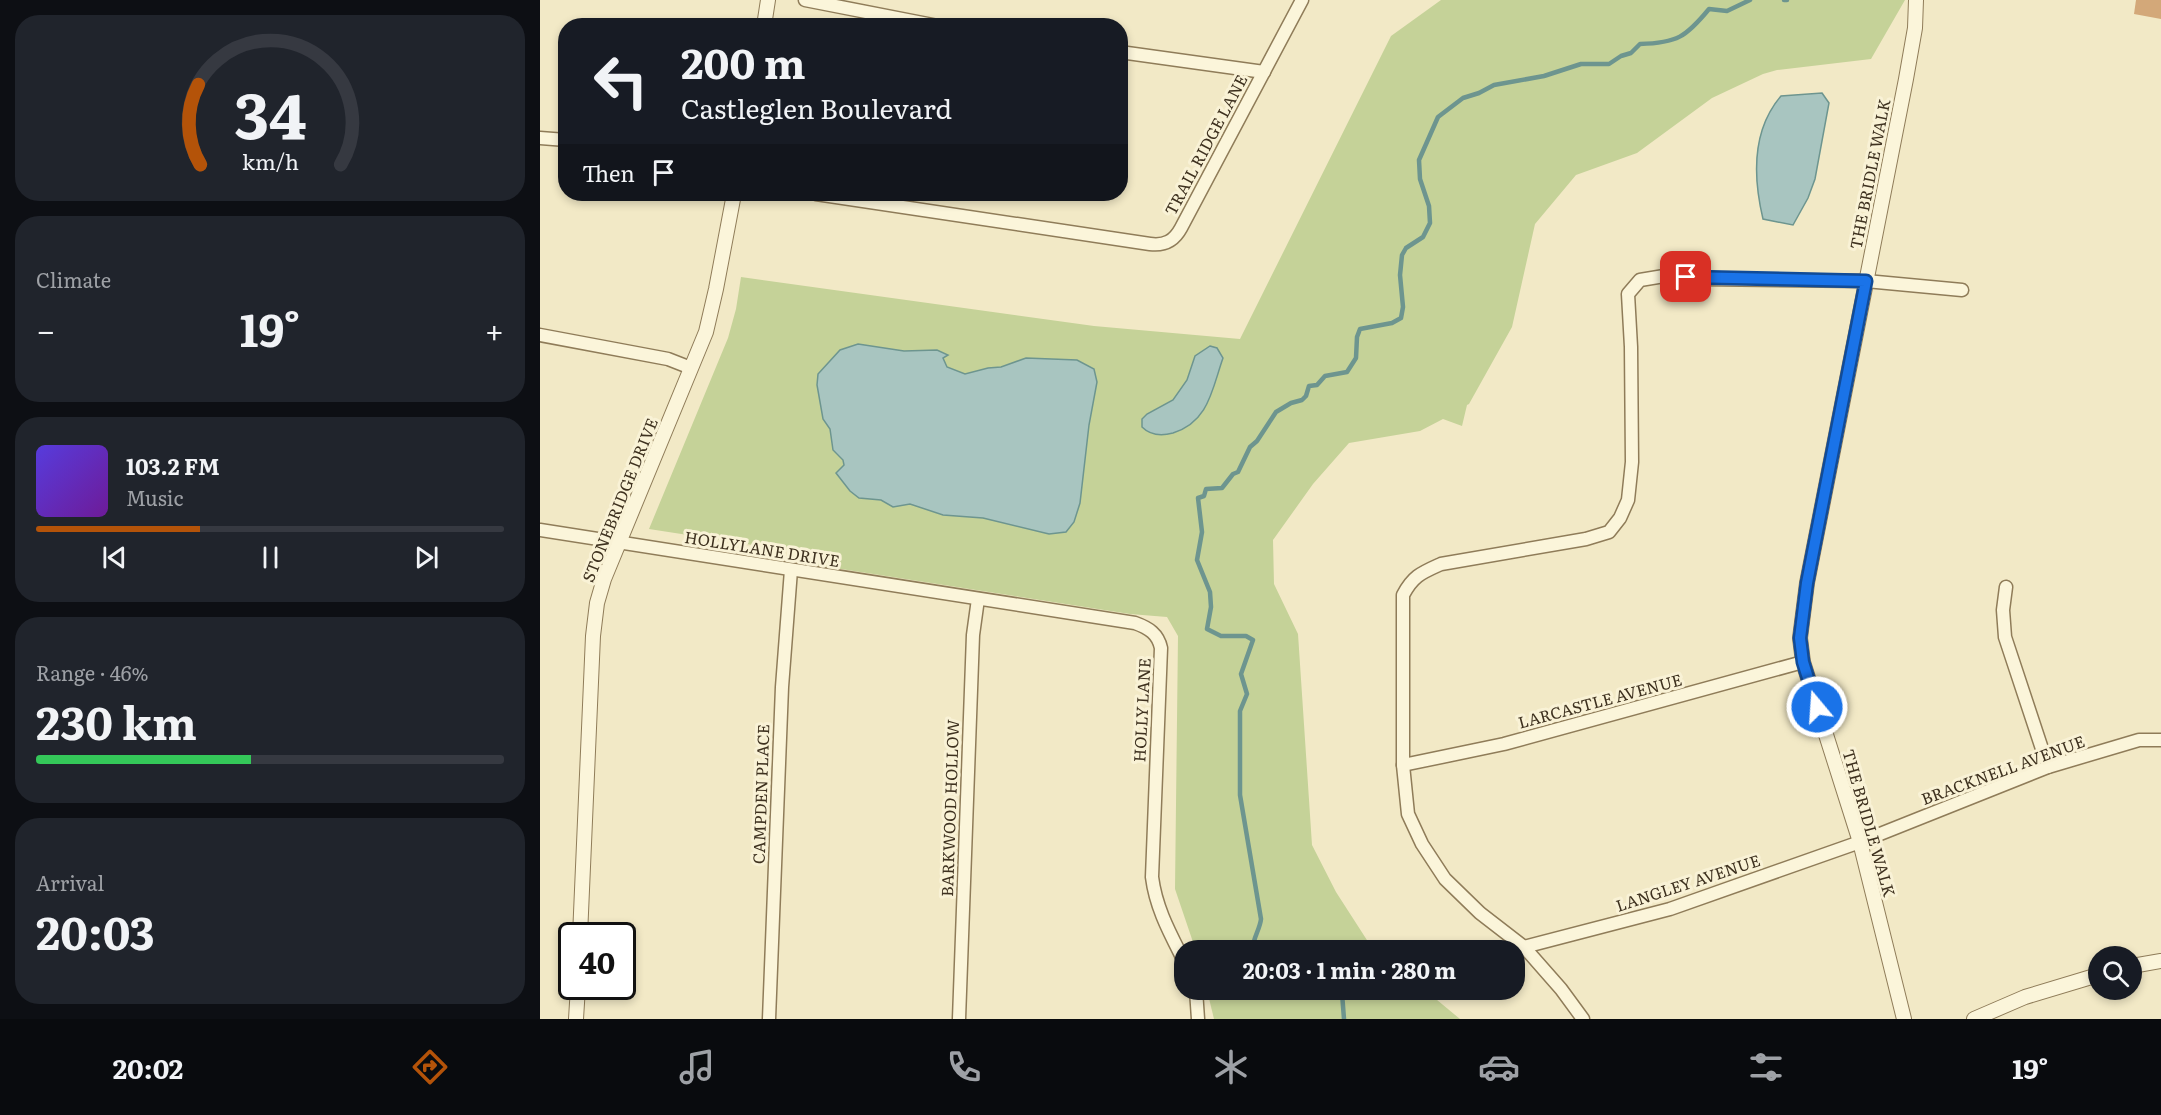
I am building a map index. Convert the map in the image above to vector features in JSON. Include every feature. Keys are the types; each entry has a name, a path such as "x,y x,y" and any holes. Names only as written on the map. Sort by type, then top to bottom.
{"street":[{"path":"765,18 768,0"},
{"path":"805,0 891,18"},
{"name":"TRAIL RIDGE LANE","path":"863,201 1157,245 1170,242 1177,236 1302,0"},
{"name":"THE BRIDLE WALK","path":"1904,1019 1860,842 1803,662 1800,638 1807,583 1915,28 1916,0"},
{"path":"1128,53 1264,72"},
{"path":"540,138 558,139"},
{"name":"STONEBRIDGE DRIVE","path":"581,922 594,617 602,586 710,317 733,201"},
{"path":"1515,940 1480,913 1445,879 1422,844 1408,814 1404,765 1403,595 1410,582 1420,573 1441,564 1586,539 1609,532 1620,518 1628,500 1632,462 1628,294 1640,280 1670,275 1701,279 1866,281 1962,290"},
{"path":"540,334 668,359 691,368"},
{"name":"HOLLYLANE DRIVE","path":"540,530 978,599"},
{"name":"CAMPDEN PLACE","path":"769,1019 781,699 791,570"},
{"path":"2006,587 2003,610 2005,637 2048,767"},
{"name":"HOLLY LANE","path":"978,599 1136,623 1159,638 1161,648 1152,877 1162,919 1174,942"},
{"name":"BARKWOOD HOLLOW","path":"958,1019 973,635 978,599"},
{"name":"LARCASTLE AVENUE","path":"1404,765 1504,744 1803,662"},
{"name":"BRACKNELL AVENUE","path":"1860,842 2048,767 2139,740 2161,740"},
{"name":"LANGLEY AVENUE","path":"1525,947 1670,909 1860,842"},
{"path":"1525,948 1561,989 1583,1019"},
{"path":"2142,964 2161,961"},
{"path":"1974,1019 2025,997 2088,978"},
{"path":"576,1019 577,1000"},
{"path":"1197,1000 1198,1019"}],"green space":[{"path":"1441,0 1905,0 1871,59 1777,70 1763,74 1712,98 1637,153 1576,175 1535,224 1512,327 1467,405 1462,426 1443,419 1420,431 1349,443 1313,484 1273,540 1274,584 1298,634 1312,845 1336,892 1367,940 1192,940 1175,889 1178,636 1167,617 1130,614 809,564 811,554 649,529 728,338 741,277 1094,326 1240,339 1391,36"},
{"path":"1209,1000 1437,1000 1460,1019 1214,1019"}],"water":[{"path":"1822,93 1829,103 1815,179 1808,198 1793,225 1763,219 1756,171 1759,139 1764,124 1781,96"},
{"path":"858,344 904,351 937,350 948,355 943,358 947,367 965,374 1001,367 1026,358 1077,360 1094,369 1097,382 1089,425 1080,503 1074,522 1066,532 1049,534 983,518 943,515 910,504 893,507 881,500 859,498 850,491 836,473 844,465 843,460 833,450 830,429 823,419 817,385 818,374 840,350"},
{"path":"1210,346 1217,348 1223,358 1212,392 1202,413 1185,428 1173,433 1156,434 1145,430 1142,427 1142,419 1173,400 1187,380 1195,356"}],"building":[{"path":"2136,0 2161,0 2161,19 2134,14"}],"waterway":[{"path":"1254,940 1261,919 1240,795 1240,711 1247,694 1241,674 1253,640 1246,636 1221,636 1207,629 1211,607 1210,592 1197,560 1202,532 1198,498 1204,496 1206,489 1222,488 1233,474 1238,472 1250,447 1257,441 1276,412 1291,403 1302,400 1309,386 1317,385 1325,376 1347,372 1356,358 1357,337 1360,329 1392,323 1401,318 1403,307 1400,275 1402,255 1406,248 1423,237 1430,223 1429,206 1420,179 1419,160 1438,117 1463,98 1494,85 1544,76 1581,64 1609,64 1631,53 1640,44 1663,42 1680,37 1694,26 1709,9 1727,11 1750,0"},
{"path":"1343,1000 1344,1019"}],"route":[{"path":"1686,277 1866,281 1807,583 1800,638 1803,662 1817,707"}]}
